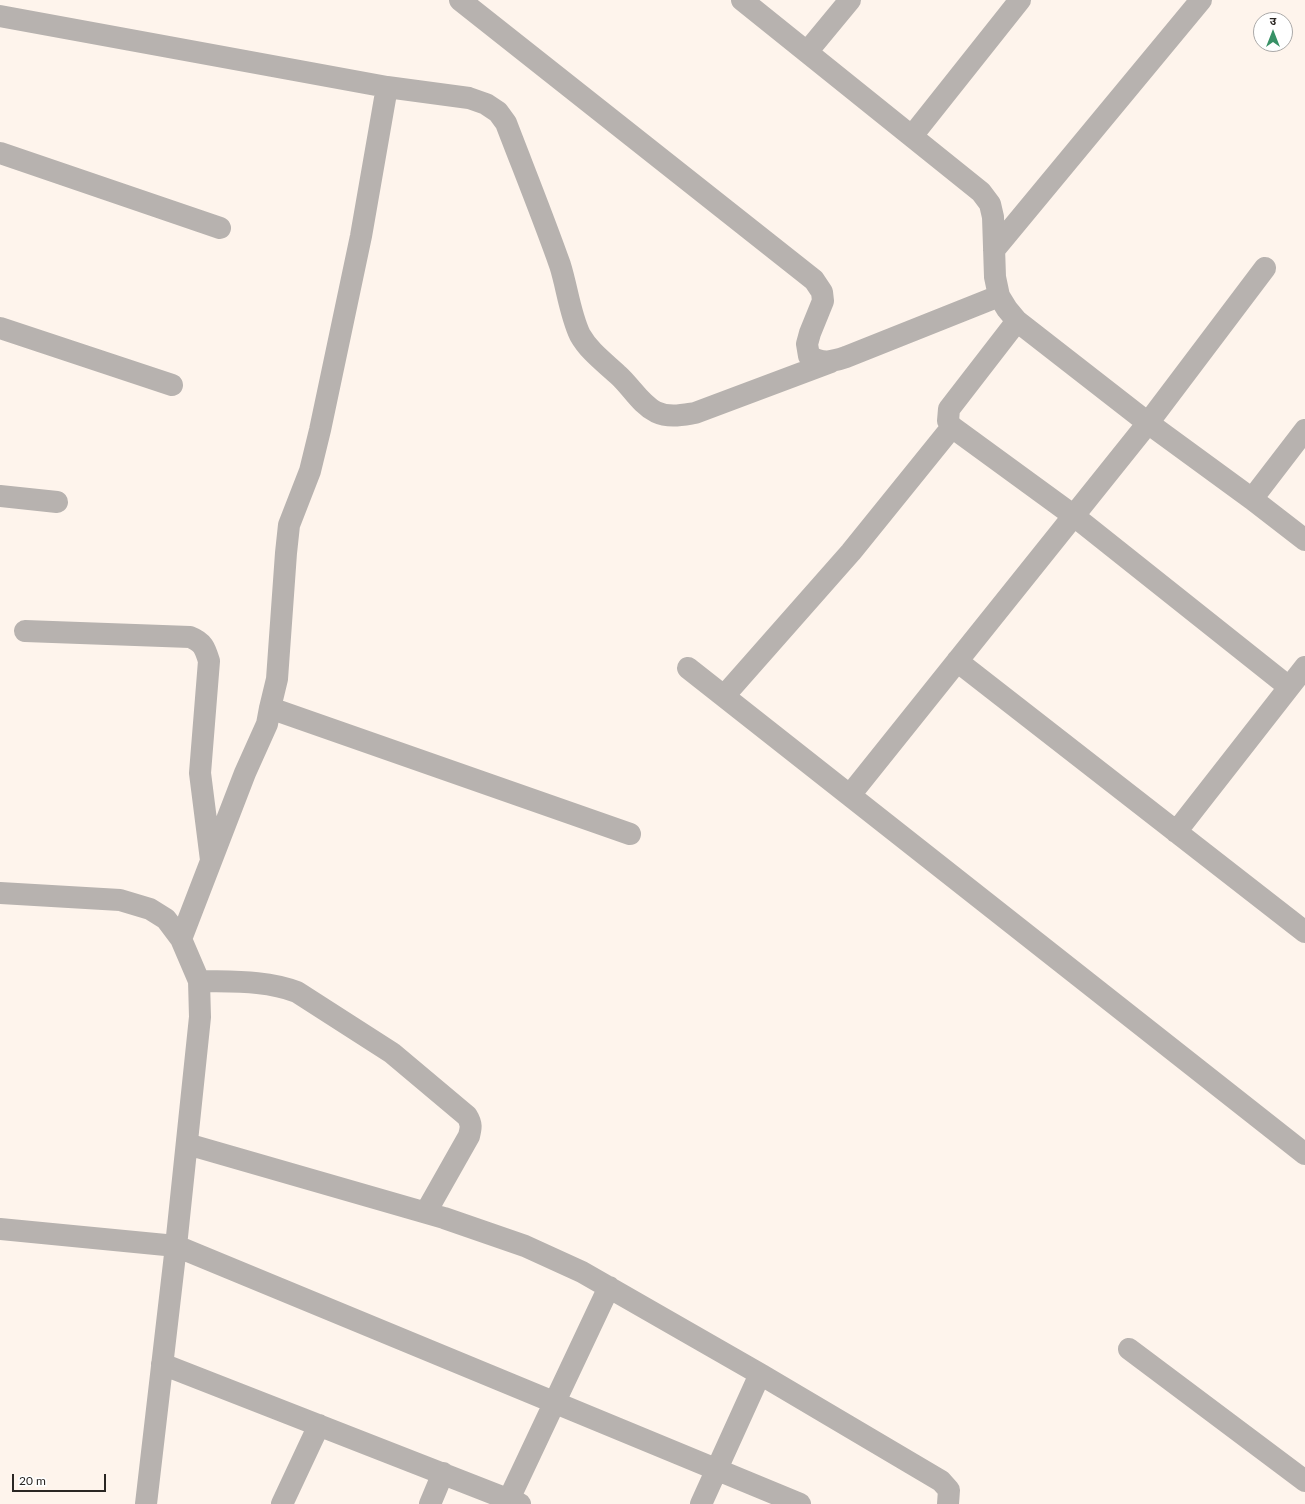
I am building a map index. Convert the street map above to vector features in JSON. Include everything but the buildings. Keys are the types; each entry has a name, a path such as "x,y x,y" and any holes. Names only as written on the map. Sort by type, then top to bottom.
{"street":[{"path":"460,0 814,280 822,292 824,301 810,333 807,344 809,356 817,360 831,362"},
{"path":"742,0 981,192 990,204 993,217 995,277 999,296 1017,321 1148,423 1252,499 1305,540"},
{"path":"807,52 850,0"},
{"path":"912,136 1020,0"},
{"path":"994,250 1201,0"},
{"path":"0,16 387,87 469,98 486,104 498,112 506,123 546,225 581,335 601,361 617,374 636,396 656,412 668,416 695,413 831,362 999,296"},
{"path":"181,939 245,773 266,724 270,708 277,679 288,531 310,471 320,430 361,236 387,87"},
{"path":"0,152 220,228"},
{"path":"850,795 1148,423 1265,268"},
{"path":"1017,321 949,408 948,420 952,427 1074,516 1289,687"},
{"path":"0,328 172,384"},
{"path":"724,696 852,552 952,427"},
{"path":"1252,499 1305,430"},
{"path":"0,496 57,502"},
{"path":"26,631 190,637 199,641 206,650 209,661 200,773 211,861"},
{"path":"957,661 1305,932"},
{"path":"1176,832 1305,667"},
{"path":"688,668 1305,1154"},
{"path":"270,708 630,834"},
{"path":"0,893 120,900 150,909 166,919 181,939 199,981 200,1017 176,1246 146,1504"},
{"path":"199,981 268,983 282,986 297,992 392,1053 467,1116 471,1128 469,1136 426,1212"},
{"path":"187,1144 426,1212 525,1246 582,1272 760,1374 941,1481 949,1490 948,1504"},
{"path":"0,1229 176,1246 800,1504"},
{"path":"162,1364 514,1502 554,1403 609,1287"},
{"path":"1129,1349 1305,1481"},
{"path":"701,1504 760,1374"},
{"path":"282,1504 319,1425"},
{"path":"430,1504 443,1473"}]}
